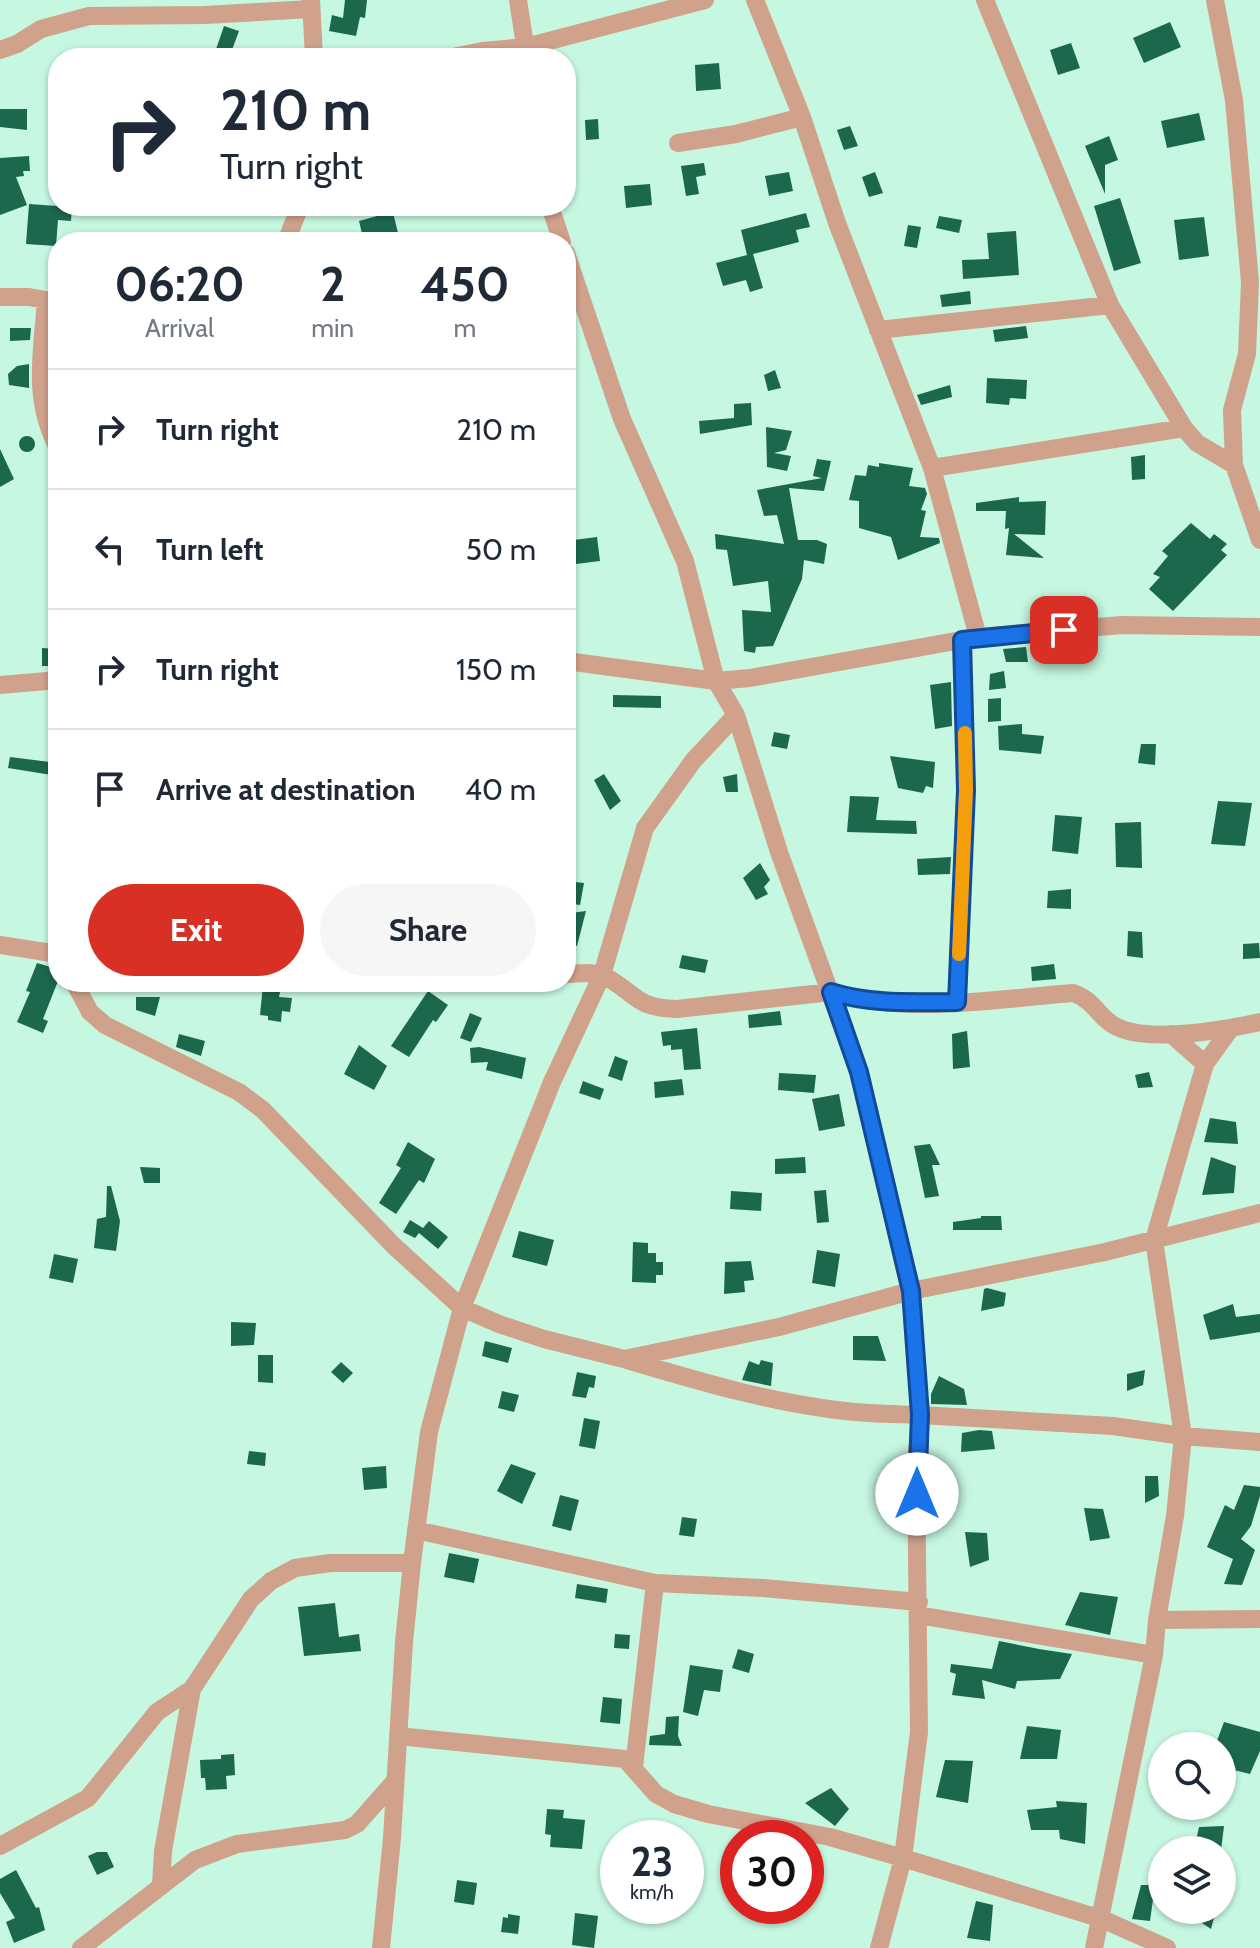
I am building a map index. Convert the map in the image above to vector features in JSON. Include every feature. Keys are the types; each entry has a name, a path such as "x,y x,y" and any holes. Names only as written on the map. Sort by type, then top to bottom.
{"street":[{"path":"518,0 526,48"},
{"path":"544,48 705,0"},
{"path":"755,0 802,117 837,223 932,468 970,639 957,1002"},
{"path":"985,0 1110,305 1184,428 1197,443 1234,465"},
{"path":"1215,0 1234,100 1250,282 1247,354 1232,410 1234,465 1260,540"},
{"path":"0,50 17,44 41,29 89,16 205,15 311,4 313,48"},
{"path":"678,143 736,134 802,117"},
{"path":"576,283 622,419 685,561 716,681 736,715 779,852 859,1072 911,1291 920,1415 916,1467 919,1732 903,1858 879,1948"},
{"path":"0,297 48,300"},
{"path":"878,330 1110,305"},
{"path":"48,332 40,395 48,427"},
{"path":"932,468 1184,428"},
{"path":"576,662 716,681 750,678 970,639 1122,625 1260,627"},
{"path":"0,685 48,681"},
{"path":"381,1948 404,1642 416,1530 429,1432 462,1308 552,1082 602,975 645,828 693,761 736,715"},
{"path":"0,945 48,952"},
{"path":"576,974 602,975 636,1000 657,1008 677,1009 831,992 855,1000 880,1003 957,1002 1073,993 1086,997 1112,1026 1140,1035 1231,1028 1260,1022"},
{"path":"79,992 90,1012 105,1025 239,1092 263,1110 394,1246 462,1308 533,1335 711,1385 801,1404 846,1411 1113,1426 1260,1442"},
{"path":"1094,1948 1154,1655 1175,1516 1183,1436 1154,1240 1205,1064 1231,1028"},
{"path":"1171,1034 1205,1064"},
{"path":"624,1359 779,1327 911,1291 1154,1240 1260,1213"},
{"path":"416,1530 655,1583 763,1588 918,1609 1154,1655"},
{"path":"161,1885 163,1851 192,1689 251,1599 271,1581 295,1568 330,1563 412,1563"},
{"path":"634,1767 655,1583"},
{"path":"1157,1620 1260,1619"},
{"path":"0,1846 88,1798 157,1712 192,1689"},
{"path":"398,1736 625,1759 656,1794 674,1804 708,1814 830,1837 903,1858 1102,1919 1167,1948"},
{"path":"81,1948 195,1860 237,1844 345,1830 357,1824 395,1781"}],"building":[{"path":"345,0 367,0 365,18 360,17 356,36 329,31 332,15 343,18"},
{"path":"1170,22 1181,47 1144,63 1133,38"},
{"path":"224,26 239,31 233,48 216,48"},
{"path":"1071,43 1080,68 1058,75 1050,50"},
{"path":"719,63 721,89 696,91 695,65"},
{"path":"0,109 27,109 27,130 0,127"},
{"path":"1199,113 1205,140 1167,148 1161,121"},
{"path":"598,119 599,139 586,140 585,120"},
{"path":"850,126 858,146 844,150 837,130"},
{"path":"1109,136 1118,160 1105,165 1105,194 1085,146"},
{"path":"29,156 30,171 23,171 24,176 16,177 27,205 0,215 0,158"},
{"path":"704,163 706,175 696,177 699,194 686,196 681,166"},
{"path":"789,172 793,191 769,196 765,176"},
{"path":"875,172 883,193 869,197 862,177"},
{"path":"650,184 652,205 626,208 624,186"},
{"path":"1120,198 1141,263 1114,271 1094,206"},
{"path":"29,204 48,205 48,216 71,216 71,221 58,220 57,232 48,232 48,245 26,244"},
{"path":"806,213 810,227 796,230 799,242 753,254 763,288 750,292 746,280 723,286 716,263 747,255 741,230"},
{"path":"394,216 398,232 362,232 359,221"},
{"path":"939,216 962,220 959,233 936,228"},
{"path":"1204,217 1209,256 1179,260 1174,220"},
{"path":"908,225 921,227 917,248 904,246"},
{"path":"1016,231 1019,275 963,279 962,260 989,259 987,233"},
{"path":"970,291 971,304 942,307 940,295"},
{"path":"1026,326 1028,338 995,342 993,330"},
{"path":"10,328 31,328 30,340 10,341"},
{"path":"29,364 29,388 9,385 8,374 17,366"},
{"path":"775,370 781,388 768,391 764,375"},
{"path":"987,378 1027,380 1026,399 1010,398 1009,405 986,403"},
{"path":"950,385 952,397 921,405 917,395"},
{"path":"751,403 752,425 700,434 699,421 734,418 734,404"},
{"path":"766,427 792,431 786,450 774,453 791,456 787,471 767,467"},
{"path":"27,436 33,438 33,450 27,452 21,450 19,444 21,438"},
{"path":"0,449 14,479 0,487"},
{"path":"1145,455 1145,479 1132,480 1131,457"},
{"path":"817,459 831,461 824,491 789,488 798,540 817,540 827,544 824,564 804,560 802,579 773,646 756,647 755,653 744,651 742,610 771,612 768,581 733,586 727,550 716,549 715,534 784,544 777,515 764,516 757,490 822,478 813,476"},
{"path":"879,463 913,468 909,486 925,488 927,494 921,510 926,511 920,537 939,538 940,543 898,560 891,537 859,528 859,501 849,500 855,475 866,476 868,465 879,467"},
{"path":"1019,497 1019,502 1046,501 1045,535 1014,534 1044,558 1006,555 1009,528 1005,529 1006,511 976,511 976,503"},
{"path":"1191,523 1210,539 1214,534 1227,544 1221,550 1227,555 1173,611 1149,589 1160,577 1153,574 1168,556 1162,551"},
{"path":"597,537 600,561 576,564 576,540"},
{"path":"1026,647 1028,662 1006,662 1003,649"},
{"path":"42,648 48,648 48,666 42,666"},
{"path":"1004,671 1006,688 989,690 990,674"},
{"path":"951,682 952,726 935,729 930,685"},
{"path":"613,695 661,696 661,708 613,707"},
{"path":"1001,698 1001,721 988,722 988,699"},
{"path":"1022,724 1022,734 1044,736 1041,754 999,750 998,726"},
{"path":"774,732 790,735 787,749 771,746"},
{"path":"1141,744 1156,744 1155,765 1138,763"},
{"path":"890,756 935,762 933,788 926,786 923,793 898,788"},
{"path":"10,757 48,762 48,774 8,768"},
{"path":"604,774 621,801 610,810 594,780"},
{"path":"737,774 738,792 726,792 723,777"},
{"path":"850,796 879,797 876,820 916,821 917,834 847,832"},
{"path":"1218,801 1252,803 1245,846 1211,844"},
{"path":"1055,815 1082,817 1078,854 1052,851"},
{"path":"1141,822 1142,868 1116,867 1115,823"},
{"path":"951,857 950,874 918,875 917,859"},
{"path":"760,863 770,880 764,887 768,894 756,900 743,878"},
{"path":"576,882 584,883 580,905 576,904"},
{"path":"1071,889 1071,909 1047,908 1048,891"},
{"path":"586,911 577,946 576,946 576,912"},
{"path":"1128,931 1142,932 1143,958 1127,956"},
{"path":"1259,943 1260,958 1243,959 1243,944"},
{"path":"682,955 708,960 705,973 679,968"},
{"path":"37,963 48,966 48,992 54,992 43,1019 48,1021 43,1033 17,1022 30,992 26,991"},
{"path":"1054,964 1056,979 1032,981 1031,967"},
{"path":"262,992 280,992 279,997 292,998 290,1012 282,1011 281,1022 260,1015"},
{"path":"427,992 448,1005 436,1022 433,1020 409,1057 391,1046"},
{"path":"136,997 160,997 155,1016 136,1010"},
{"path":"780,1011 782,1025 749,1028 748,1015"},
{"path":"470,1013 482,1018 471,1042 460,1038"},
{"path":"697,1028 701,1069 684,1070 682,1049 671,1050 671,1045 663,1046 661,1032"},
{"path":"967,1031 970,1067 953,1069 952,1034"},
{"path":"179,1034 205,1041 201,1056 176,1047"},
{"path":"359,1045 387,1066 374,1090 344,1074"},
{"path":"479,1047 526,1058 522,1079 486,1070 488,1062 471,1063 470,1048"},
{"path":"615,1056 628,1061 622,1081 608,1076"},
{"path":"1149,1072 1153,1087 1138,1088 1135,1075"},
{"path":"779,1073 816,1075 814,1093 778,1090"},
{"path":"682,1079 684,1095 655,1098 654,1082"},
{"path":"583,1081 604,1089 600,1100 579,1093"},
{"path":"839,1094 845,1126 819,1131 812,1099"},
{"path":"1210,1118 1236,1122 1238,1144 1204,1142"},
{"path":"408,1142 435,1159 424,1183 419,1180 396,1214 379,1203 401,1168 396,1165"},
{"path":"930,1144 940,1165 932,1165 939,1196 925,1198 914,1146"},
{"path":"805,1157 806,1173 775,1174 775,1159"},
{"path":"1211,1157 1236,1166 1234,1193 1202,1195"},
{"path":"140,1167 160,1168 160,1183 144,1183"},
{"path":"107,1186 111,1186 120,1221 116,1251 94,1248 97,1219 106,1217"},
{"path":"826,1190 829,1222 817,1223 814,1191"},
{"path":"731,1191 762,1193 761,1211 730,1209"},
{"path":"981,1216 1001,1216 1002,1230 953,1230 953,1222"},
{"path":"410,1220 423,1228 429,1221 448,1237 438,1249 419,1233 415,1238 403,1232"},
{"path":"519,1231 554,1240 547,1266 512,1257"},
{"path":"633,1242 648,1243 648,1253 656,1253 656,1262 663,1262 663,1275 656,1275 656,1283 632,1282"},
{"path":"817,1250 840,1254 835,1287 812,1283"},
{"path":"54,1254 78,1259 73,1283 49,1278"},
{"path":"751,1261 754,1280 744,1281 745,1292 724,1294 725,1262"},
{"path":"984,1289 1006,1293 1004,1306 981,1311"},
{"path":"1233,1304 1236,1317 1260,1314 1260,1332 1210,1340 1203,1315"},
{"path":"231,1322 256,1323 254,1345 231,1346"},
{"path":"853,1336 878,1336 886,1361 853,1360"},
{"path":"485,1341 512,1348 508,1363 482,1356"},
{"path":"258,1355 273,1355 273,1383 258,1382"},
{"path":"761,1360 773,1363 771,1386 742,1380 749,1361 759,1365"},
{"path":"341,1362 353,1373 343,1383 331,1372"},
{"path":"1145,1370 1143,1385 1127,1391 1127,1374"},
{"path":"577,1372 596,1376 594,1388 589,1387 586,1398 572,1396"},
{"path":"939,1376 964,1389 967,1405 931,1404 931,1394"},
{"path":"502,1391 519,1395 514,1412 498,1408"},
{"path":"584,1418 600,1421 595,1449 579,1446"},
{"path":"992,1431 995,1449 961,1452 962,1433"},
{"path":"249,1451 266,1453 265,1466 247,1464"},
{"path":"511,1464 536,1473 522,1504 497,1491"},
{"path":"386,1466 387,1488 364,1490 362,1468"},
{"path":"1145,1476 1158,1476 1159,1496 1145,1503"},
{"path":"1244,1485 1260,1487 1251,1526 1241,1539 1255,1550 1242,1585 1224,1584 1233,1559 1207,1547 1225,1505 1234,1510"},
{"path":"560,1495 579,1500 571,1531 552,1526"},
{"path":"1084,1508 1103,1509 1110,1538 1090,1541"},
{"path":"682,1517 697,1519 694,1537 679,1535"},
{"path":"965,1532 987,1533 989,1560 970,1567"},
{"path":"449,1553 479,1559 474,1583 444,1577"},
{"path":"577,1584 608,1589 606,1603 575,1598"},
{"path":"1080,1592 1118,1597 1110,1635 1065,1625"},
{"path":"335,1603 339,1637 359,1634 361,1651 304,1656 298,1607"},
{"path":"615,1634 630,1635 629,1649 614,1648"},
{"path":"999,1641 1072,1654 1060,1679 1017,1681 1015,1689 982,1680 985,1699 952,1695 956,1674 950,1672 951,1664 992,1669"},
{"path":"738,1649 754,1654 749,1673 732,1668"},
{"path":"690,1665 723,1670 720,1692 704,1690 698,1716 683,1712"},
{"path":"603,1697 622,1699 620,1724 600,1722"},
{"path":"679,1716 678,1736 682,1746 649,1745 650,1736 665,1734 666,1717"},
{"path":"1224,1722 1260,1732 1260,1751 1250,1774 1236,1770 1236,1732 1220,1732"},
{"path":"1027,1726 1061,1730 1057,1759 1020,1759"},
{"path":"234,1754 235,1775 226,1776 227,1789 206,1790 205,1778 201,1778 200,1760 221,1759 221,1755"},
{"path":"945,1760 973,1761 968,1803 936,1797"},
{"path":"831,1788 849,1809 835,1826 805,1803"},
{"path":"1056,1801 1087,1803 1085,1844 1060,1839 1059,1830 1031,1830 1027,1810 1057,1807"},
{"path":"547,1809 564,1810 563,1818 585,1820 582,1849 550,1847 551,1835 545,1834"},
{"path":"1224,1826 1223,1836 1197,1836 1199,1827"},
{"path":"107,1852 114,1867 97,1875 88,1856"},
{"path":"16,1870 36,1908 39,1907 45,1930 14,1943 6,1922 15,1918 0,1893 0,1879"},
{"path":"457,1880 477,1883 474,1905 454,1902"},
{"path":"1141,1885 1148,1885 1148,1921 1132,1919"},
{"path":"976,1901 993,1905 990,1941 967,1938"},
{"path":"575,1913 598,1916 594,1948 572,1945"},
{"path":"508,1914 520,1916 518,1934 501,1932 503,1917 508,1918"}],"slow traffic":[{"path":"959,954 966,790 965,733"}],"route":[{"path":"917,1494 920,1415 911,1291 859,1072 831,992 855,1000 880,1003 957,1002 966,790 962,640 1064,630"}]}
